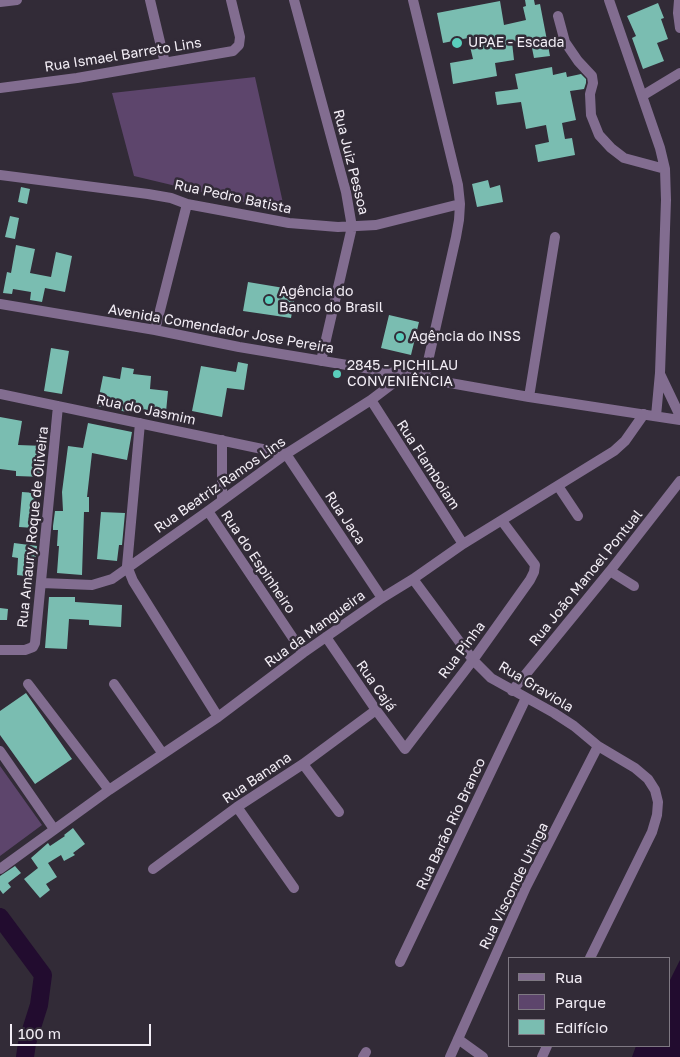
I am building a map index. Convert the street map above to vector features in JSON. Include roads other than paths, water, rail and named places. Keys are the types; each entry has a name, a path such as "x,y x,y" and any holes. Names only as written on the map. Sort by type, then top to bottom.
{"street":[{"path":"0,2 17,0"},
{"path":"150,0 165,63"},
{"name":"Rua Ismael Barreto Lins","path":"0,88 78,78 233,51 239,45 240,37 231,0"},
{"name":"Rua Juiz Pessoa","path":"294,0 346,192 352,227 321,361"},
{"path":"413,0 458,185 460,204 456,237 424,378"},
{"path":"610,0 660,148 665,169 666,200 660,373 656,416"},
{"path":"680,0 678,13 680,28"},
{"path":"558,16 565,42 578,62 592,76 593,83 590,94 591,116 600,135 611,148 624,158 665,169"},
{"path":"642,96 680,73"},
{"name":"Rua Pedro Batista","path":"0,174 148,194 171,198 187,204 289,224 352,227 376,225 460,204"},
{"path":"155,330 187,204"},
{"path":"529,397 555,236"},
{"name":"Avenida Comendador Jose Pereira","path":"0,304 529,397 680,418"},
{"path":"660,373 680,418"},
{"name":"Rua Beatriz Ramos Lins","path":"42,583 92,585 112,579 286,454 371,400 404,375"},
{"name":"Rua do Jasmim","path":"0,394 286,454"},
{"name":"Rua Flamboiam","path":"371,400 463,544"},
{"name":"Rua Amaury Roque de Oliveira","path":"0,650 25,650 33,647 35,643 58,406"},
{"name":"Rua da Mangueira","path":"0,869 108,790 218,716 382,598 463,544 614,451 626,441 644,414"},
{"path":"140,423 128,566 133,581 218,716"},
{"path":"222,440 222,499"},
{"name":"Rua Jaca","path":"286,454 382,598"},
{"name":"Rua João Manoel Pontual","path":"512,691 680,482"},
{"path":"558,486 578,516"},
{"name":"Rua do Espinheiro","path":"208,511 303,653"},
{"name":"Rua Pinha","path":"405,749 473,660 534,572 535,565 502,521"},
{"path":"610,571 634,586"},
{"name":"Rua Graviola","path":"413,579 473,660 491,678 567,722 598,746 635,768 648,779 655,790 658,802 657,815 652,832 590,957"},
{"name":"Rua Cajá","path":"326,637 405,749"},
{"path":"28,684 108,790"},
{"path":"114,684 163,754"},
{"name":"Rua Barão Rio Branco","path":"400,962 526,698"},
{"name":"Rua Banana","path":"153,869 237,807 303,764 376,710"},
{"name":"Rua Visconde Utinga","path":"450,1057 526,887 598,746"},
{"path":"0,751 54,829"},
{"path":"303,764 339,812"},
{"path":"237,807 294,888"},
{"path":"458,1039 483,1057"}],"waterway":[{"path":"0,917 43,975 39,1005 27,1043 25,1057"}],"place":[{"name":"UPAE - Escada","path":"457,43"},
{"name":"Agência do Banco do Brasil","path":"269,300"},
{"name":"Agência do INSS","path":"400,337"},
{"name":"2845 - PICHILAU CONVENIÊNCIA","path":"337,374"}]}
